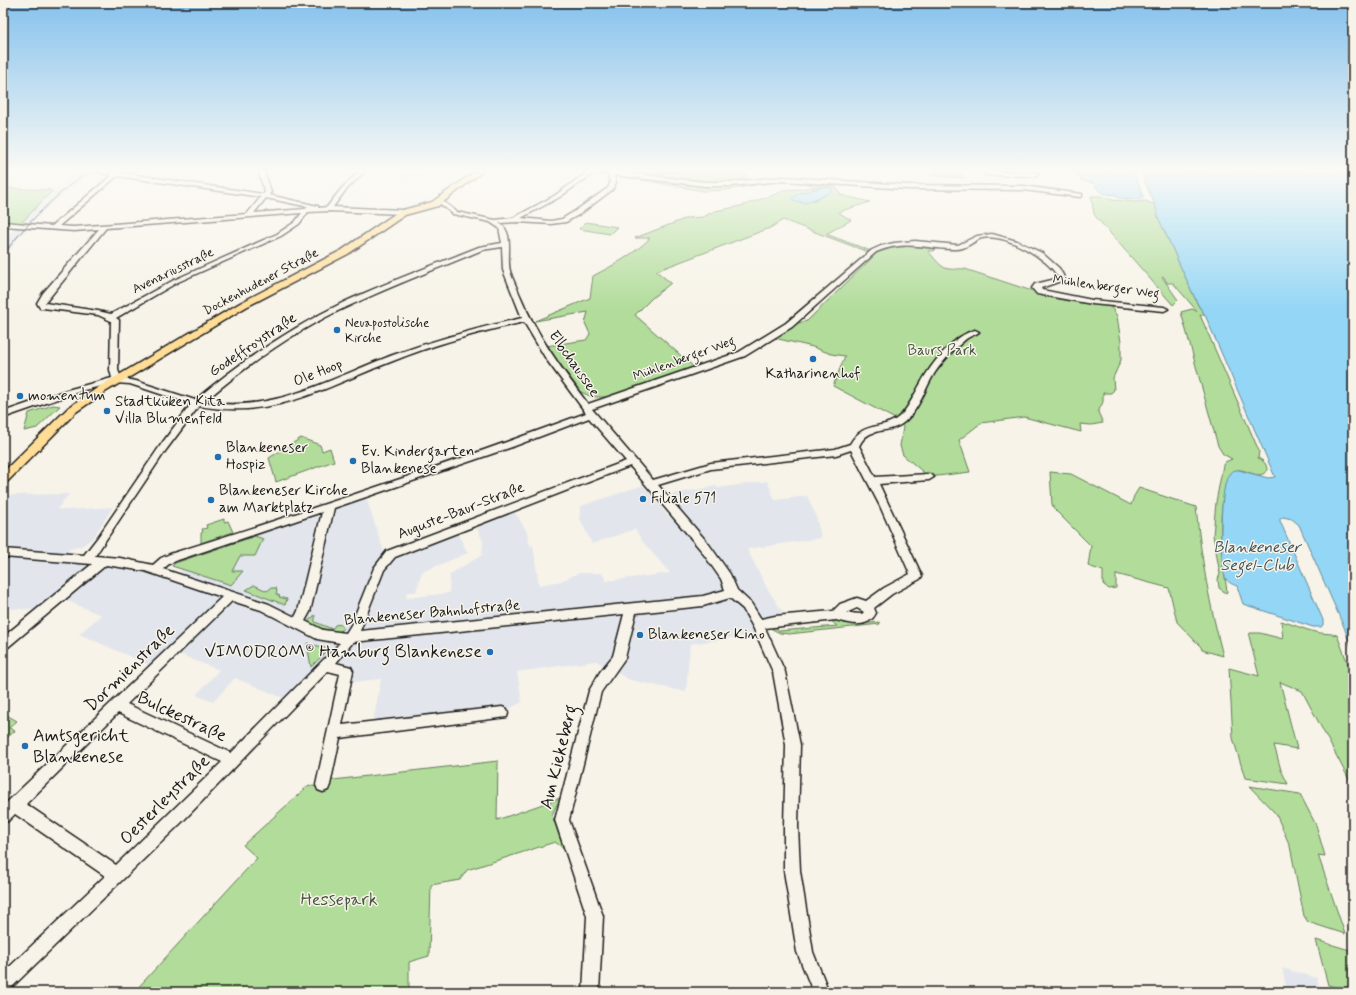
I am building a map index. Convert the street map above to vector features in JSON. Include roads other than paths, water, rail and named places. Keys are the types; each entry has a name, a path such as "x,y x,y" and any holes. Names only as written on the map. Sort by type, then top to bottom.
{"main road":[{"name":"Dockenhudener Straße","path":"3,479 45,434 72,410 117,380 266,292 345,252 395,217"}],"street":[{"path":"54,228 65,217"},
{"path":"3,224 54,228 104,227 213,217"},
{"name":"Avenariusstraße","path":"112,317 176,281 273,238 297,223 302,217"},
{"path":"474,217 494,222 502,227 517,217"},
{"path":"494,222 501,220 560,222 571,217"},
{"path":"3,415 60,395 117,380 114,370 116,323 112,317 98,313 49,307 44,306 41,303 46,295 104,227"},
{"name":"Elbchaussee","path":"502,227 504,232 506,270 526,319 550,359 589,411 704,546 724,574 732,593"},
{"name":"Mühlenberger Weg","path":"155,570 164,561 174,557 509,445 589,411 742,354 789,325 874,251 883,247 904,244 958,247 966,245 982,236 1005,239 1032,249 1058,270 1061,277 1059,280 1038,286 1036,288 1040,292 1092,302 1164,309"},
{"name":"Godeffroystraße","path":"87,559 102,540 163,448 196,404 217,386 279,342 347,304 481,248 505,245"},
{"name":"Ole Hoop","path":"117,380 134,382 154,391 196,404 224,408 267,405 295,398 420,348 472,332 526,319"},
{"path":"758,625 775,621 836,615 846,618 864,619 868,617 870,613 866,607 888,591 916,576 873,481 854,446 857,438 866,431 899,421 911,409 934,369 966,333 975,332"},
{"path":"60,395 71,395 77,398 72,410"},
{"path":"650,484 711,466 836,452 854,446"},
{"name":"Auguste-Baur-Straße","path":"350,638 356,627 379,568 391,554 631,462"},
{"path":"873,481 929,477"},
{"path":"297,624 304,612 329,506"},
{"name":"Blankeneser Bahnhofstraße","path":"3,553 133,564 265,607 297,624 328,637 350,638 703,601 732,593"},
{"path":"3,644 103,561"},
{"path":"732,593 747,606 758,625 779,672 793,745 794,761 791,826 792,871 805,952 821,992"},
{"name":"Dormienstraße","path":"3,816 231,595"},
{"name":"Am Kiekeberg","path":"591,992 594,916 591,902 562,820 595,692 604,676 619,658 631,608"},
{"name":"Oesterleystraße","path":"3,984 117,875 326,665 350,638"},
{"path":"322,785 347,671 326,665"},
{"name":"Bulckestraße","path":"117,706 232,760"},
{"path":"334,732 502,712"},
{"path":"15,805 117,875"}],"water":[{"name":"Blankeneser Segel-Club","path":"1159,217 1353,217 1353,652 1344,627 1299,525 1292,519 1283,517 1280,521 1323,620 1323,625 1321,627 1313,627 1243,604 1237,586 1229,582 1225,577 1222,556 1221,523 1226,480 1230,473 1237,470 1268,478 1275,477 1205,315 1198,305"}],"tram line":[{"path":"3,255 35,217"}],"place":[{"name":"Neuapostolische Kirche","path":"337,330"},
{"name":"Katharinenhof","path":"813,359"},
{"name":"momentum","path":"20,396"},
{"name":"Stadtküken Kita Villa Blumenfeld","path":"107,411"},
{"name":"Blankeneser Hospiz","path":"218,457"},
{"name":"Ev. Kindergarten Blankenese","path":"353,461"},
{"name":"Filiale 571","path":"643,499"},
{"name":"Blankeneser Kirche am Marktplatz","path":"211,500"},
{"name":"Blankeneser Kino","path":"640,635"},
{"name":"VIMODROM® Hamburg Blankenese","path":"490,652"},
{"name":"Amtsgericht Blankenese","path":"25,746"}],"park label":[{"name":"Baurs Park","path":"942,351"},
{"name":"Hessepark","path":"339,900"}]}
